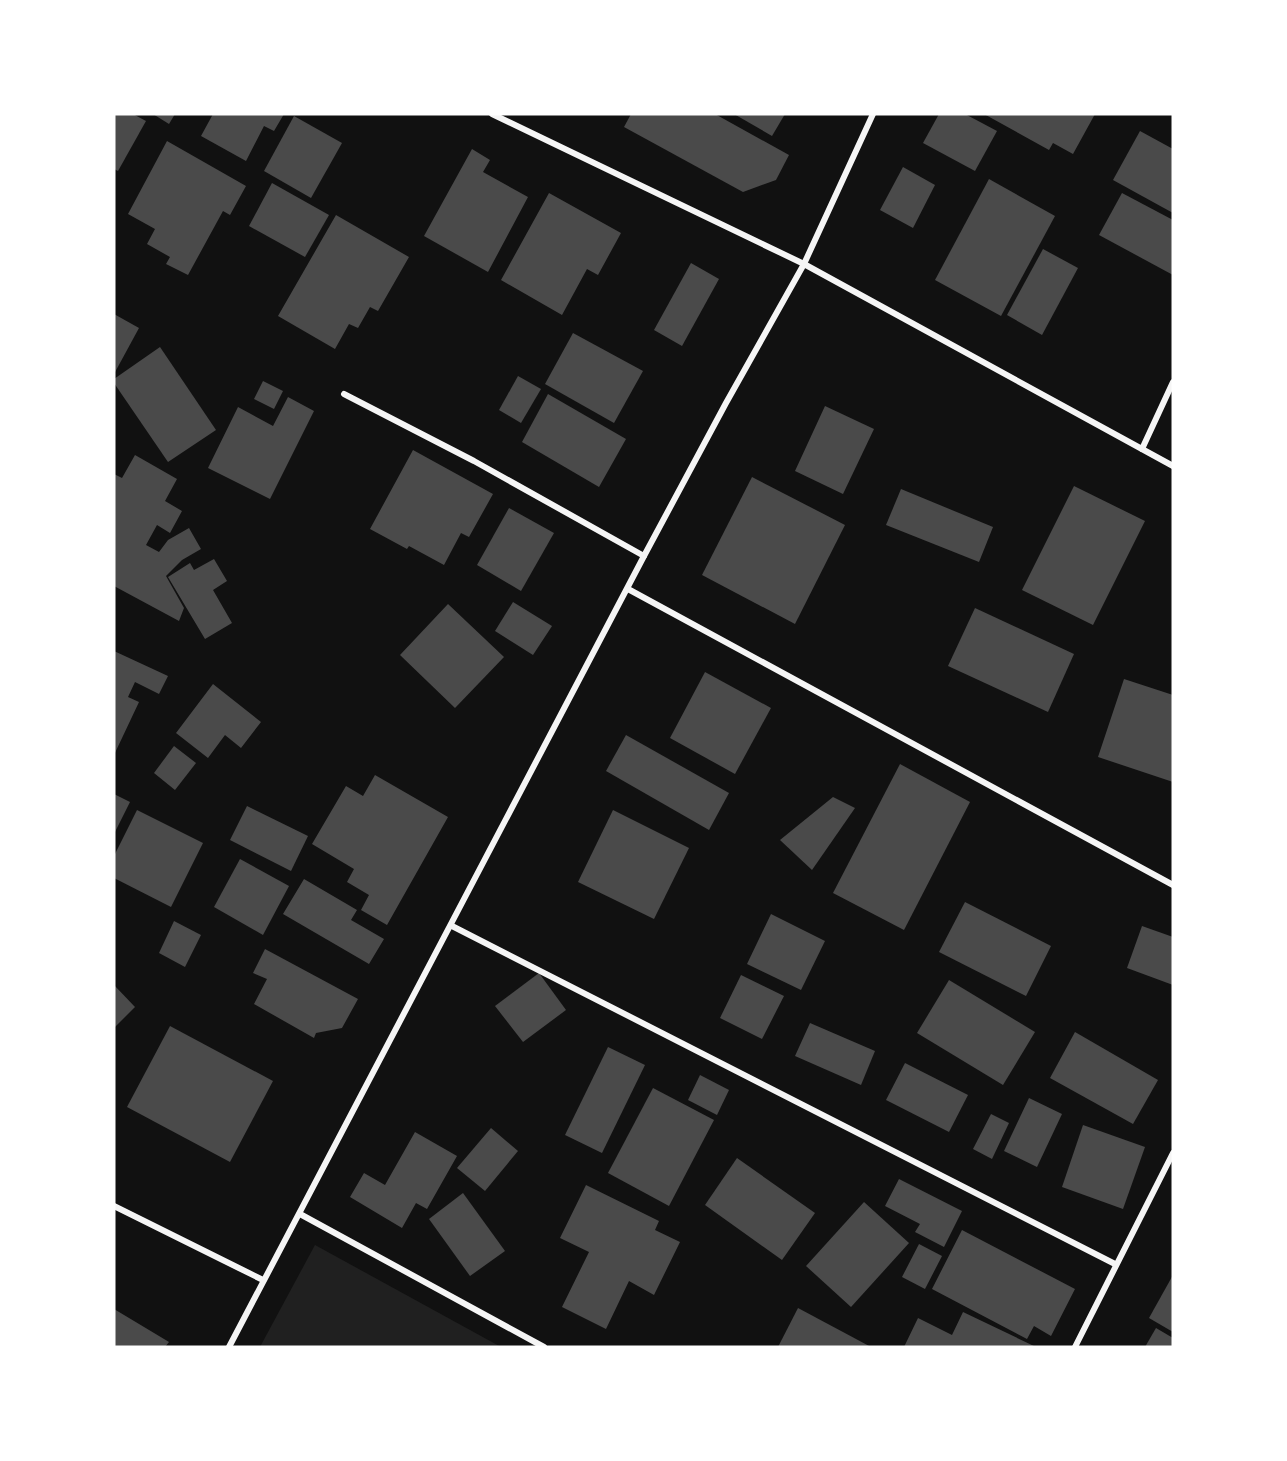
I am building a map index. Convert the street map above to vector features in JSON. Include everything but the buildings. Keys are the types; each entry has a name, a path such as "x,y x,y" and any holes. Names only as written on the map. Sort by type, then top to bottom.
{"street":[{"path":"492,114 804,264 1173,466"},
{"path":"229,1347 452,926 644,556 804,264 873,114"},
{"path":"1142,449 1173,382"},
{"path":"344,394 474,461 644,556"},
{"path":"628,589 1173,885"},
{"path":"452,926 1115,1264"},
{"path":"1075,1347 1173,1153"},
{"path":"114,1206 263,1280"},
{"path":"300,1214 544,1347"}],"shaded area":[{"path":"315,1245 501,1347 260,1347"}]}
